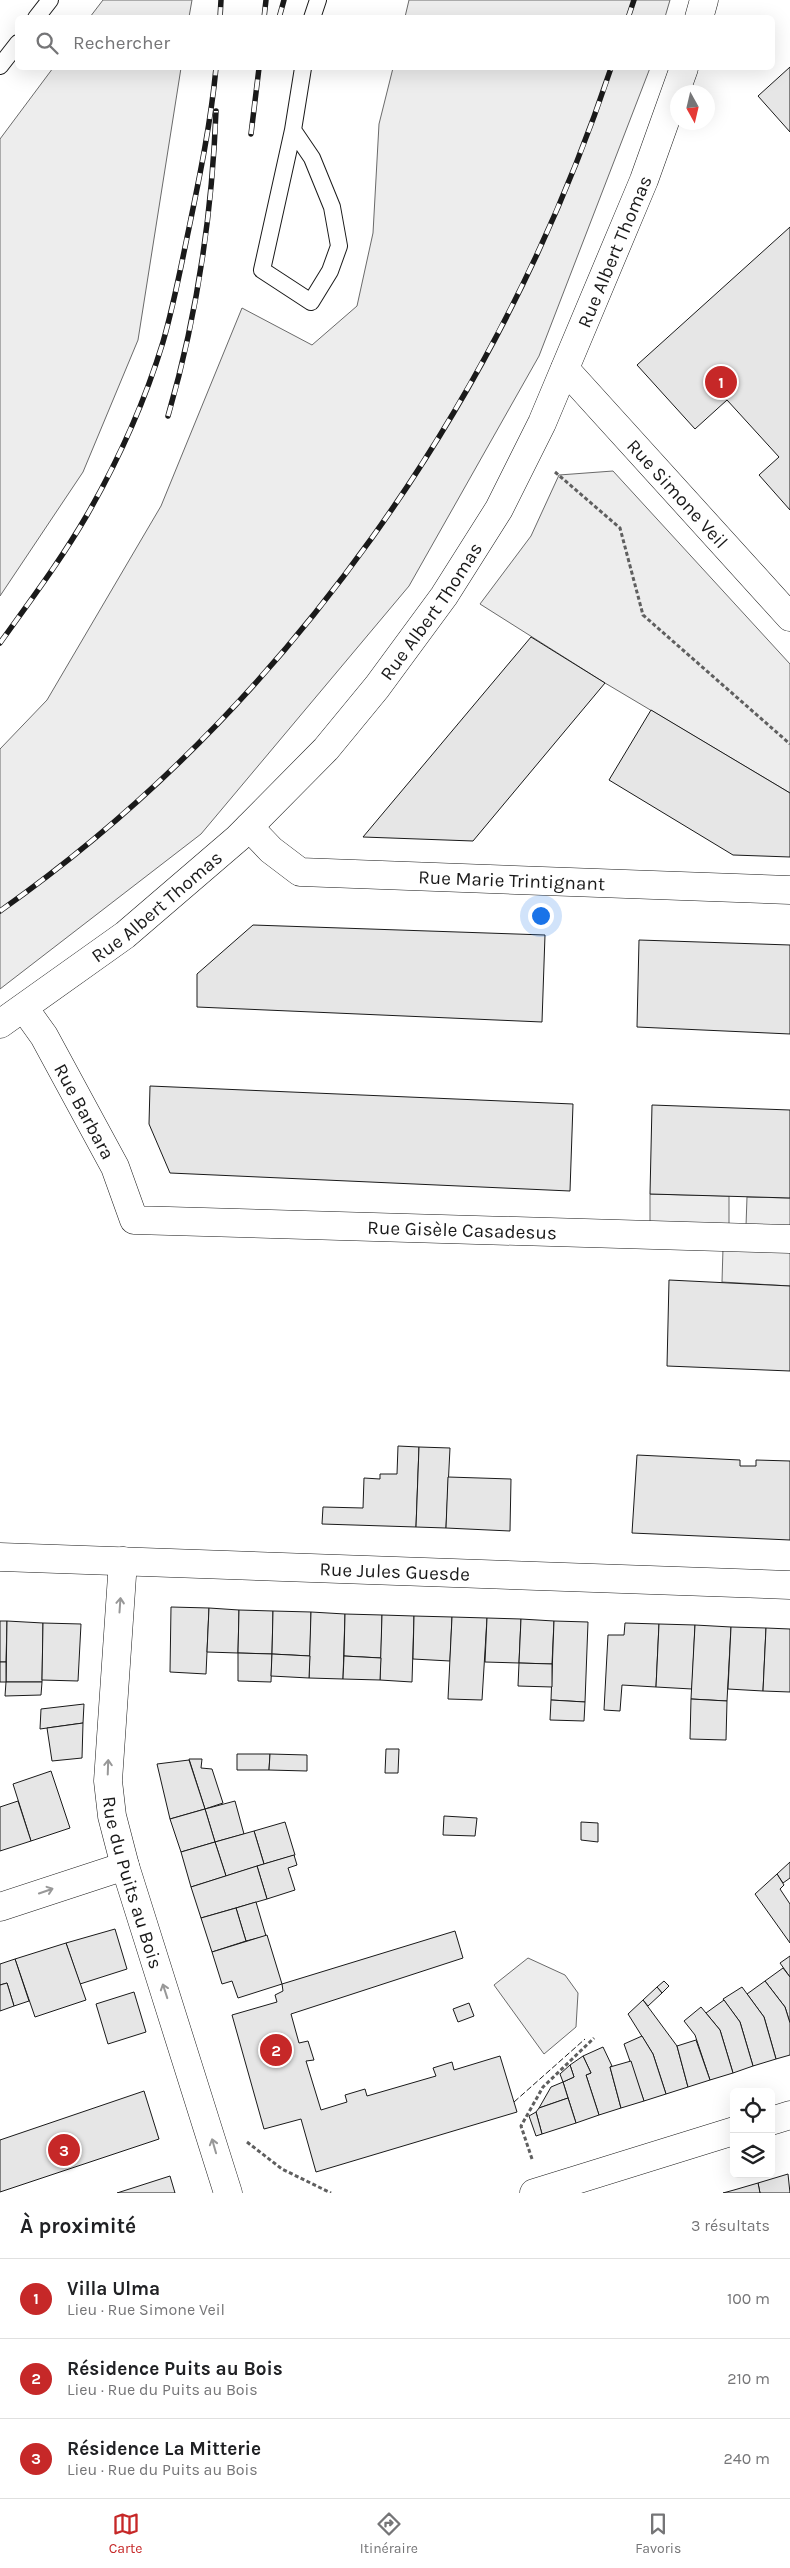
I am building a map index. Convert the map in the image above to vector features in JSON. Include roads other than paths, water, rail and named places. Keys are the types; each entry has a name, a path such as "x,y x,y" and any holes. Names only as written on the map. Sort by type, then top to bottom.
{"street":[{"path":"700,15 704,0"},
{"name":"Rue Albert Thomas","path":"0,1024 125,935 249,828 326,749 400,656 483,537 529,450 644,180 683,70"},
{"name":"Rue Simone Veil","path":"565,369 790,617"},
{"name":"Rue Marie Trintignant","path":"249,828 271,850 300,872 790,890"},
{"name":"Rue Barbara","path":"24,1008 44,1036 115,1167 134,1220"},
{"name":"Rue Gisèle Casadesus","path":"134,1220 790,1239"},
{"name":"Rue Jules Guesde","path":"0,1557 790,1585"},
{"name":"Rue du Puits au Bois","path":"123,1561 108,1781 112,1816 124,1866 228,2193"},
{"path":"0,1907 124,1866"},
{"path":"775,2119 790,2115"},
{"path":"552,2190 730,2132"}],"lane":[{"path":"38,15 50,0"},
{"path":"313,15 318,0"},
{"path":"0,66 15,47"},
{"path":"293,130 312,158 332,207 338,246 330,271 311,302 262,270 293,130 303,70"}],"railway":[{"path":"220,15 221,0"},
{"path":"264,15 266,0"},
{"path":"280,15 284,0"},
{"path":"629,15 634,0"},
{"path":"0,643 56,564 87,515 120,452 148,386 171,314 205,148 216,70"},
{"path":"251,134 259,70"},
{"path":"0,911 104,830 201,740 291,643 372,538 445,427 509,311 565,191 610,70"},
{"path":"168,416 195,303 207,227 216,111"}],"place":[{"name":"Villa Ulma","path":"721,382"},
{"name":"Résidence Puits au Bois","path":"276,2050"},
{"name":"Résidence La Mitterie","path":"64,2150"}]}
